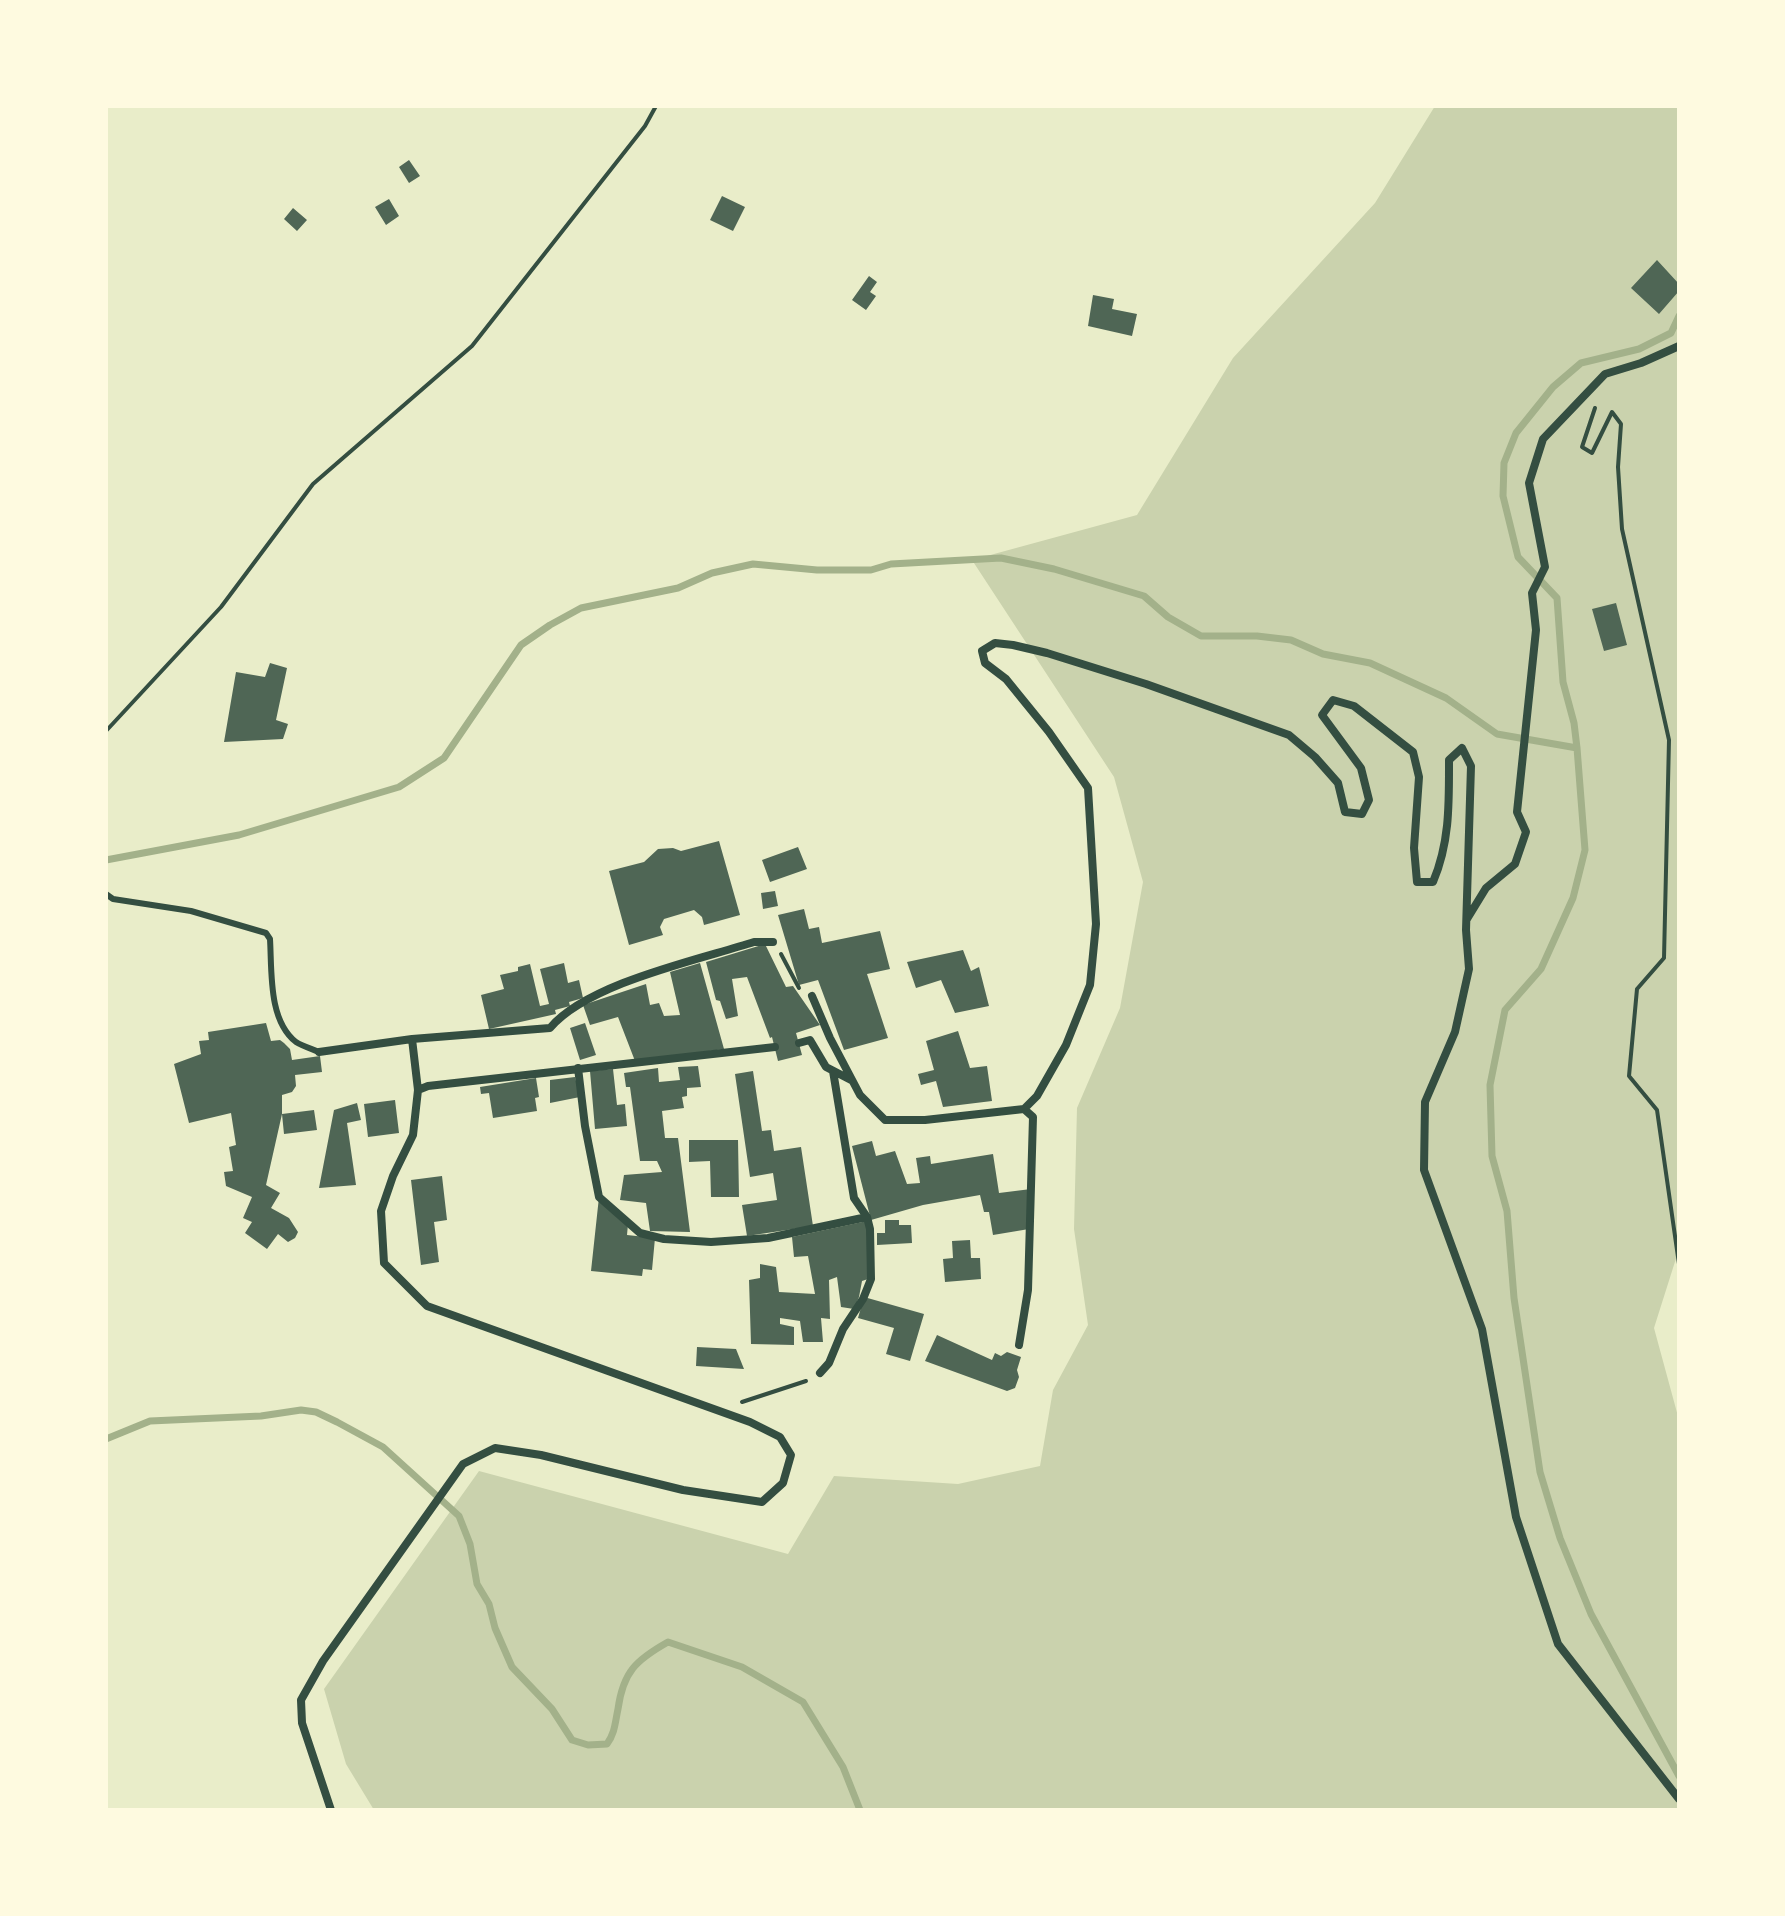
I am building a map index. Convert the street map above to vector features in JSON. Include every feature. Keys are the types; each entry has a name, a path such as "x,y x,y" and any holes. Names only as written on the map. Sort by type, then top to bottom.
{"street":[{"path":"1466,920 1486,888 1515,864 1526,832 1517,812 1536,630 1532,593 1545,567 1529,483 1543,439 1605,374 1641,363 1679,346"},
{"path":"812,996 860,1095 885,1120 925,1120 1024,1109 1037,1096 1066,1045 1090,985 1096,924 1088,788 1049,732 1014,690 985,663 982,651 995,643 1047,653 1146,684 1289,735 1315,757 1338,783 1345,812 1362,814 1369,800 1361,768 1322,715 1333,700 1354,706 1413,752 1419,777 1414,848 1417,882 1433,882 1441,864 1449,826 1449,760 1462,748 1471,766 1466,920 1469,969 1455,1032 1425,1102 1424,1170 1482,1329 1516,1517 1558,1644 1679,1799"},
{"path":"319,1052 412,1039 550,1028 558,1018 618,985 754,942 773,942"},
{"path":"331,1810 302,1723 301,1700 323,1661 463,1464 495,1448 541,1455 683,1490 762,1502 783,1483 791,1455 780,1437 712,1409 427,1306 384,1263 381,1211 393,1176 413,1135 418,1090 412,1039"},
{"path":"799,1043 810,1040 826,1067 853,1081"},
{"path":"418,1090 428,1086 775,1047"},
{"path":"578,1068 585,1126 599,1197 640,1233 664,1239 711,1242 768,1238 867,1217"},
{"path":"820,1373 833,1356 843,1329 863,1299 871,1279 867,1217 854,1198 833,1071"},
{"path":"1019,1345 1028,1290 1033,1117 1024,1109"}],"lane":[{"path":"106,894 113,899 220,918 266,933 270,939 274,997 284,1029 297,1043 319,1052"}],"path":[{"path":"106,731 221,607 313,484 472,346 645,126 656,106"},
{"path":"1596,381 1595,407 1582,447 1592,453 1612,412 1621,424 1618,467 1622,529 1669,740 1664,958 1637,989 1629,1076 1657,1110 1679,1264"},
{"path":"773,942 796,986 812,996"},
{"path":"712,1409 764,1397 810,1380 820,1373"}],"green space":[{"path":"1435,106 1679,106 1679,1249 1654,1328 1679,1420 1679,1810 374,1810 346,1764 324,1689 479,1471 788,1554 834,1476 958,1484 1040,1466 1053,1390 1088,1325 1074,1229 1077,1108 1120,1008 1143,882 1114,777 972,560 1137,515 1233,358 1375,203"}],"building":[{"path":"409,160 420,176 409,183 399,167"},
{"path":"722,196 745,207 733,231 710,220"},
{"path":"389,199 399,216 386,225 375,207"},
{"path":"293,208 307,220 297,231 284,219"},
{"path":"1657,260 1679,284 1679,291 1659,314 1631,288"},
{"path":"869,276 877,282 870,292 876,296 866,310 852,300"},
{"path":"1093,295 1114,299 1112,309 1137,314 1132,336 1088,326"},
{"path":"1616,603 1627,645 1604,651 1592,609"},
{"path":"270,663 287,668 276,720 288,724 283,739 224,742 236,672 265,677"},
{"path":"719,841 740,915 704,925 702,917 694,910 664,919 660,927 663,935 629,945 609,871 644,862 658,849 681,851"},
{"path":"798,847 807,869 770,882 762,860"},
{"path":"775,891 778,906 763,909 761,893"},
{"path":"804,909 809,929 819,927 822,943 880,931 890,969 867,974 888,1038 844,1050 818,980 799,985 778,915"},
{"path":"765,944 786,987 793,986 820,1025 796,1033 802,1055 778,1061 772,1037 747,977 732,979 738,1016 726,1019 720,1001 716,1000 706,962"},
{"path":"963,950 971,971 979,967 989,1006 955,1013 941,980 916,988 907,962"},
{"path":"564,963 568,983 579,980 583,998 555,1010 556,1014 489,1029 481,995 504,989 500,975 518,971 518,967 530,964 540,1006 549,1004 540,969"},
{"path":"700,963 724,1049 635,1061 618,1017 590,1025 583,1005 646,984 650,1005 659,1003 664,1016 680,1015 670,972"},
{"path":"266,1023 271,1041 284,1043 290,1049 292,1060 320,1056 322,1072 295,1075 296,1086 292,1092 282,1095 282,1114 266,1185 280,1193 271,1208 289,1218 298,1232 288,1242 278,1234 267,1249 245,1233 252,1222 243,1218 252,1197 226,1186 224,1172 233,1171 229,1147 236,1145 231,1113 189,1123 174,1064 201,1054 199,1041 209,1040 208,1032"},
{"path":"585,1023 596,1055 580,1060 570,1028"},
{"path":"958,1031 970,1068 987,1066 992,1101 943,1107 936,1081 921,1085 918,1074 934,1070 926,1041"},
{"path":"698,1066 701,1087 687,1088 687,1096 682,1097 684,1108 662,1111 665,1138 678,1138 690,1232 650,1231 646,1203 620,1200 624,1175 662,1172 657,1161 640,1161 630,1087 626,1087 624,1073 658,1068 659,1082 680,1080 678,1067"},
{"path":"613,1069 617,1105 625,1104 627,1126 595,1129 590,1071"},
{"path":"753,1071 762,1131 771,1130 774,1151 801,1147 813,1226 747,1236 742,1205 777,1200 773,1173 750,1177 735,1074"},
{"path":"575,1077 580,1097 550,1103 550,1080"},
{"path":"536,1078 539,1097 535,1098 537,1111 493,1118 489,1093 481,1094 480,1087"},
{"path":"395,1100 399,1133 368,1137 364,1104"},
{"path":"357,1103 361,1120 347,1123 356,1185 319,1188 334,1110"},
{"path":"314,1110 317,1130 284,1134 282,1114"},
{"path":"689,1140 738,1140 739,1197 711,1197 710,1161 689,1162"},
{"path":"872,1141 876,1156 895,1151 907,1184 920,1183 916,1158 930,1156 931,1164 993,1154 999,1193 1031,1189 1029,1229 993,1235 989,1212 984,1212 980,1195 923,1205 871,1220 852,1146"},
{"path":"442,1176 447,1220 434,1222 439,1262 421,1265 411,1180"},
{"path":"599,1197 628,1224 627,1235 655,1238 652,1270 643,1269 642,1276 591,1271"},
{"path":"885,1220 899,1220 899,1225 911,1225 912,1243 877,1245 877,1233 885,1233"},
{"path":"867,1221 868,1279 862,1281 854,1309 841,1307 837,1277 829,1280 830,1319 821,1318 823,1342 803,1342 800,1321 780,1318 780,1324 794,1327 794,1345 751,1344 749,1280 760,1278 760,1264 776,1267 779,1292 815,1294 808,1256 794,1257 792,1237"},
{"path":"970,1240 971,1258 980,1258 981,1279 945,1282 943,1259 953,1258 952,1241"},
{"path":"864,1297 924,1314 910,1361 886,1354 894,1328 858,1318"},
{"path":"937,1335 992,1360 995,1353 1001,1356 1007,1352 1021,1357 1015,1388 1007,1391 925,1361"},
{"path":"697,1347 736,1349 744,1369 696,1366"}],"waterway":[{"path":"1679,316 1671,333 1639,349 1581,363 1553,387 1516,433 1504,463 1503,496 1518,557 1557,598 1563,682 1574,723 1585,850 1573,898 1541,969 1505,1010 1490,1085 1492,1156 1507,1211 1514,1298 1540,1472 1560,1538 1591,1614 1679,1776"},
{"path":"106,860 239,835 399,787 444,758 521,645 550,625 581,608 678,588 712,573 753,564 817,570 871,570 891,564 1001,558 1054,569 1144,596 1168,617 1201,636 1257,636 1291,640 1323,654 1370,663 1446,698 1497,734 1577,748"},
{"path":"106,1439 150,1421 261,1416 301,1410 316,1412 337,1422 383,1447 459,1516 470,1544 477,1584 489,1604 495,1628 512,1667 552,1709 572,1740 588,1745 607,1744 628,1676 639,1661 668,1642 742,1667 803,1702 843,1767 860,1810"}]}
